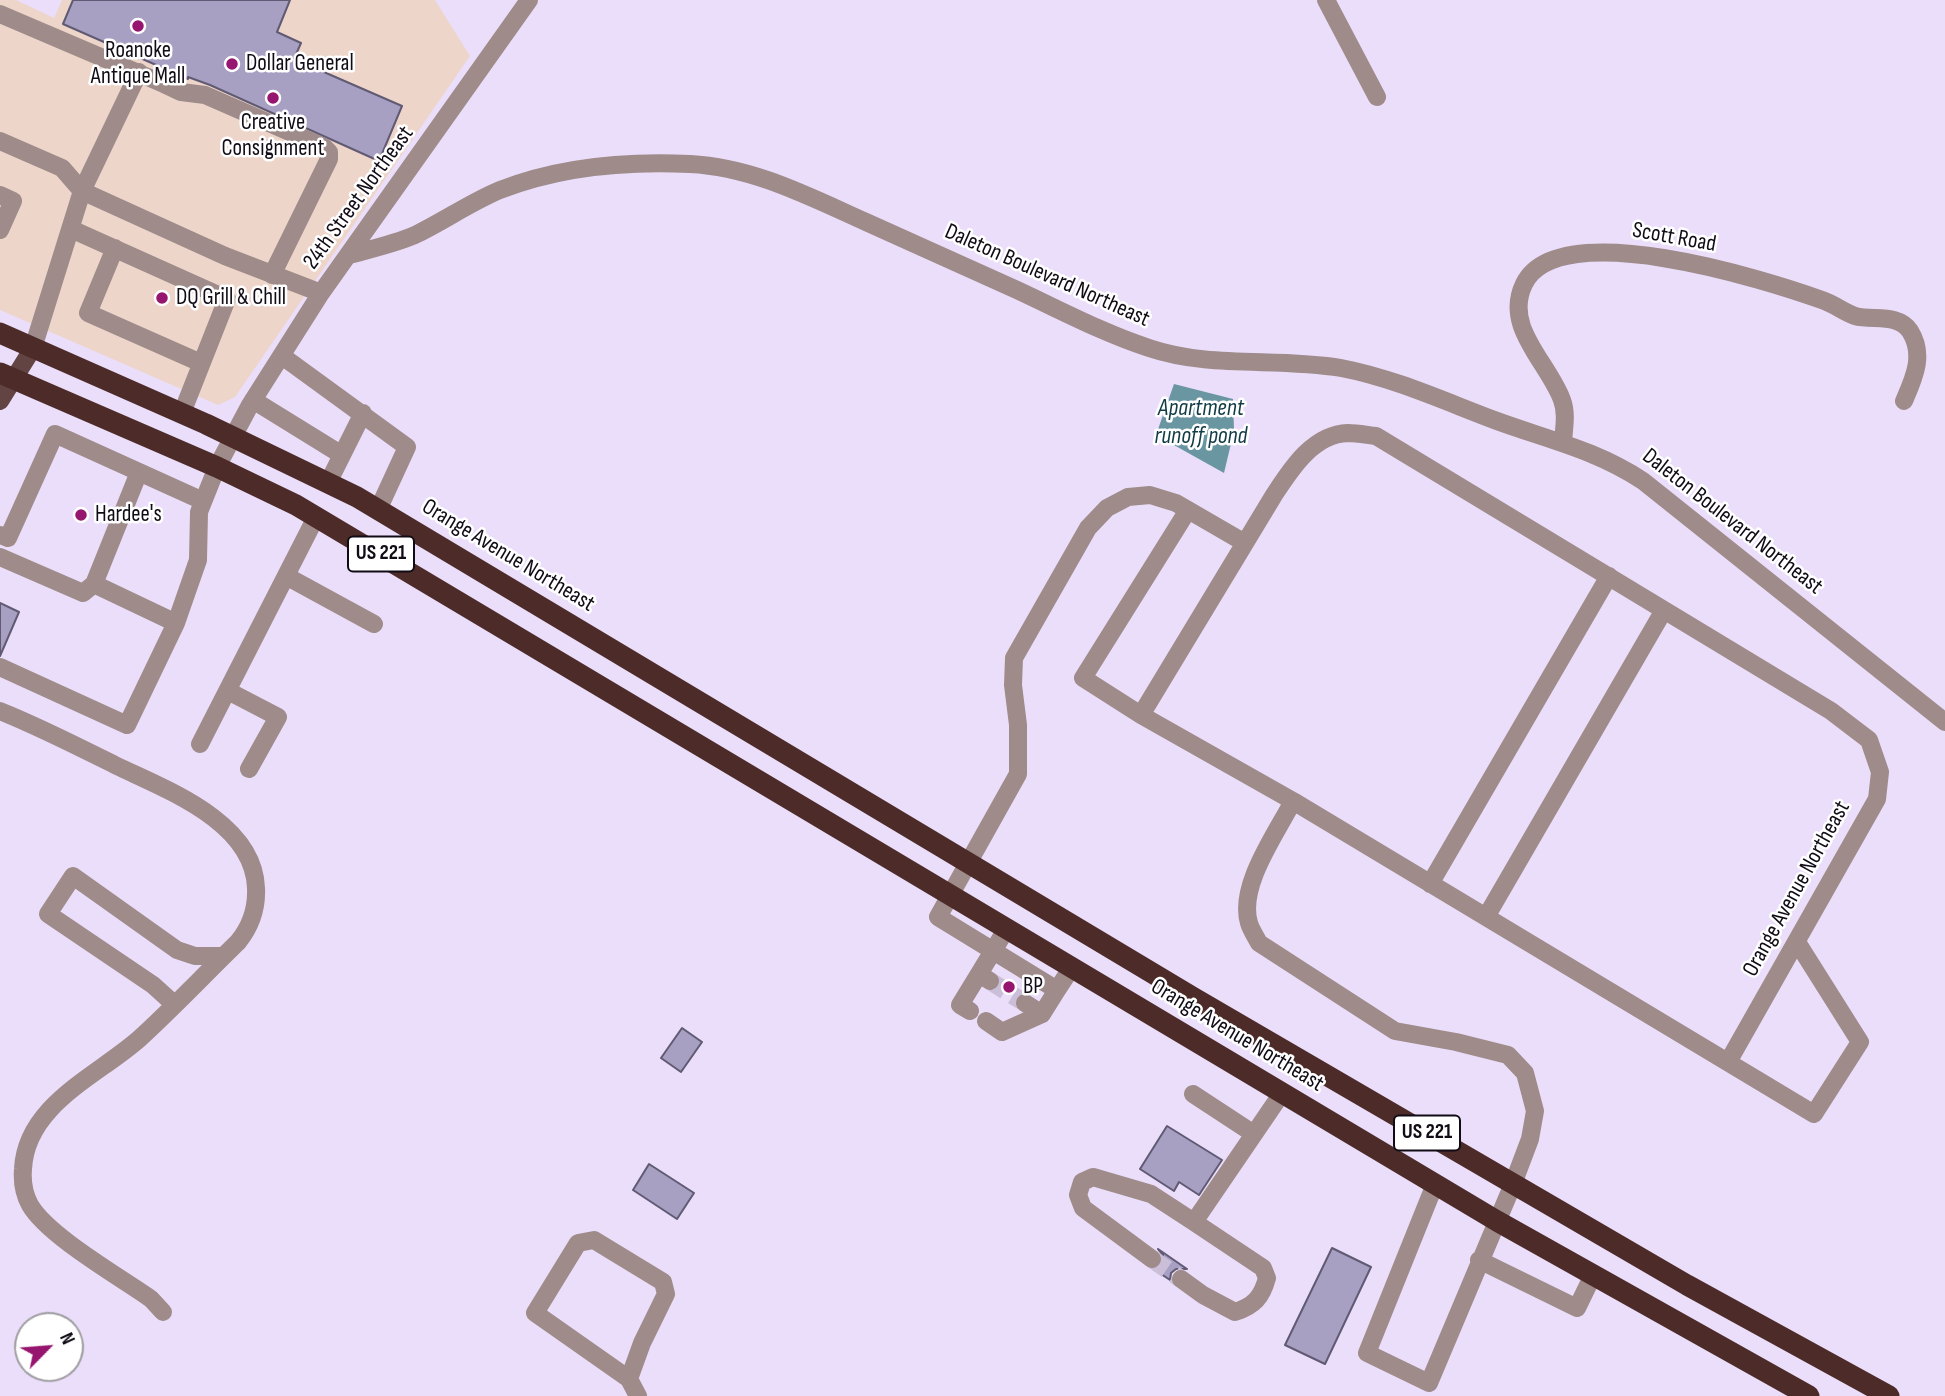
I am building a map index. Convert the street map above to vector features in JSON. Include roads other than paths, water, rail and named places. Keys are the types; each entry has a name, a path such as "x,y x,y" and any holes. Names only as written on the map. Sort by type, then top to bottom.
{"highway":[{"name":"Orange Avenue Northeast","path":"0,333 233,436 378,510 1194,998 1687,1285 1889,1396"},
{"name":"Orange Avenue Northeast","path":"7,376 217,467 316,517 1497,1221 1809,1396"}],"main road":[{"path":"0,401 7,376 33,348"}],"street":[{"path":"1326,0 1377,97"},
{"name":"24th Street Northeast","path":"0,667 127,724 176,623 198,560 199,512 233,436 321,293 523,2"},
{"path":"0,14 181,92 205,95 324,147 329,152 329,159 272,275"},
{"path":"33,348 82,191 139,72"},
{"path":"0,141 62,168 82,191 272,275 321,293"},
{"name":"Daleton Boulevard Northeast","path":"349,255 413,236 497,192 530,179 564,172 619,166 691,164 767,178 1122,339 1154,350 1237,362 1300,363 1340,368 1381,378 1593,453 1643,481 1945,722"},
{"path":"0,195 13,201 0,230"},
{"path":"71,229 227,299 182,413"},
{"path":"115,248 88,313 201,363"},
{"name":"Scott Road","path":"1563,442 1565,414 1562,399 1522,331 1518,311 1525,281 1534,271 1553,260 1577,253 1635,253 1688,264 1784,287 1826,301 1855,316 1894,320 1904,324 1916,345 1918,361 1916,374 1904,401"},
{"path":"282,356 407,447 378,510"},
{"path":"253,400 342,455"},
{"path":"328,483 363,413"},
{"name":"Orange Avenue Northeast","path":"1141,715 1296,463 1318,443 1346,433 1376,436 1831,710 1869,740 1880,772 1877,799 1728,1062"},
{"path":"139,472 94,584 83,593 0,556 4,536 55,434 139,472 203,501"},
{"path":"1057,990 938,917 1018,774 1014,658 1088,528 1107,508 1128,497 1150,495 1176,503 1245,543"},
{"path":"1188,510 1083,678 1814,1114 1860,1042 1797,942"},
{"path":"200,744 316,517"},
{"path":"286,576 374,624"},
{"path":"1430,884 1609,576"},
{"path":"94,584 176,623"},
{"path":"1486,917 1664,610"},
{"path":"228,691 278,717 249,769"},
{"path":"0,711 141,777 207,813 226,828 243,847 251,864 256,898 254,915 247,931 137,1040 58,1101 41,1119 23,1158 22,1177 26,1196 45,1223 151,1299 163,1312"},
{"path":"1293,802 1253,876 1247,906 1249,925 1259,943 1395,1031 1508,1055 1525,1073 1535,1111 1530,1139 1513,1184 1429,1383 1367,1353 1435,1184"},
{"path":"174,1004 153,985 48,914 73,876 177,950 195,956 224,956"},
{"path":"970,1011 960,1005 984,977 993,951 1007,928"},
{"path":"986,1021 1002,1032 1042,1014 1072,967"},
{"path":"1025,1003 1042,1014"},
{"path":"1194,1222 1282,1093"},
{"path":"1193,1094 1254,1134"},
{"path":"1152,1259 1083,1208 1078,1195 1082,1182 1093,1177 1151,1194 1263,1268 1267,1278 1263,1293 1250,1307 1235,1312 1203,1295 1181,1279"},
{"path":"629,1379 642,1343 666,1294 663,1282 594,1240 578,1243 535,1312 629,1379 638,1396"},
{"path":"1479,1260 1577,1308 1593,1275"}],"water":[{"name":"Apartment runoff pond","path":"1174,384 1233,399 1234,431 1224,473 1156,435"}],"tunnel":[{"path":"990,981 1025,1003"},
{"path":"1152,1259 1181,1279"}],"place":[{"name":"Roanoke Antique Mall","path":"138,26"},
{"name":"Dollar General","path":"232,64"},
{"name":"Creative Consignment","path":"273,98"},
{"name":"DQ Grill & Chill","path":"162,298"},
{"name":"Hardee's","path":"81,515"},
{"name":"BP","path":"1009,987"}]}
